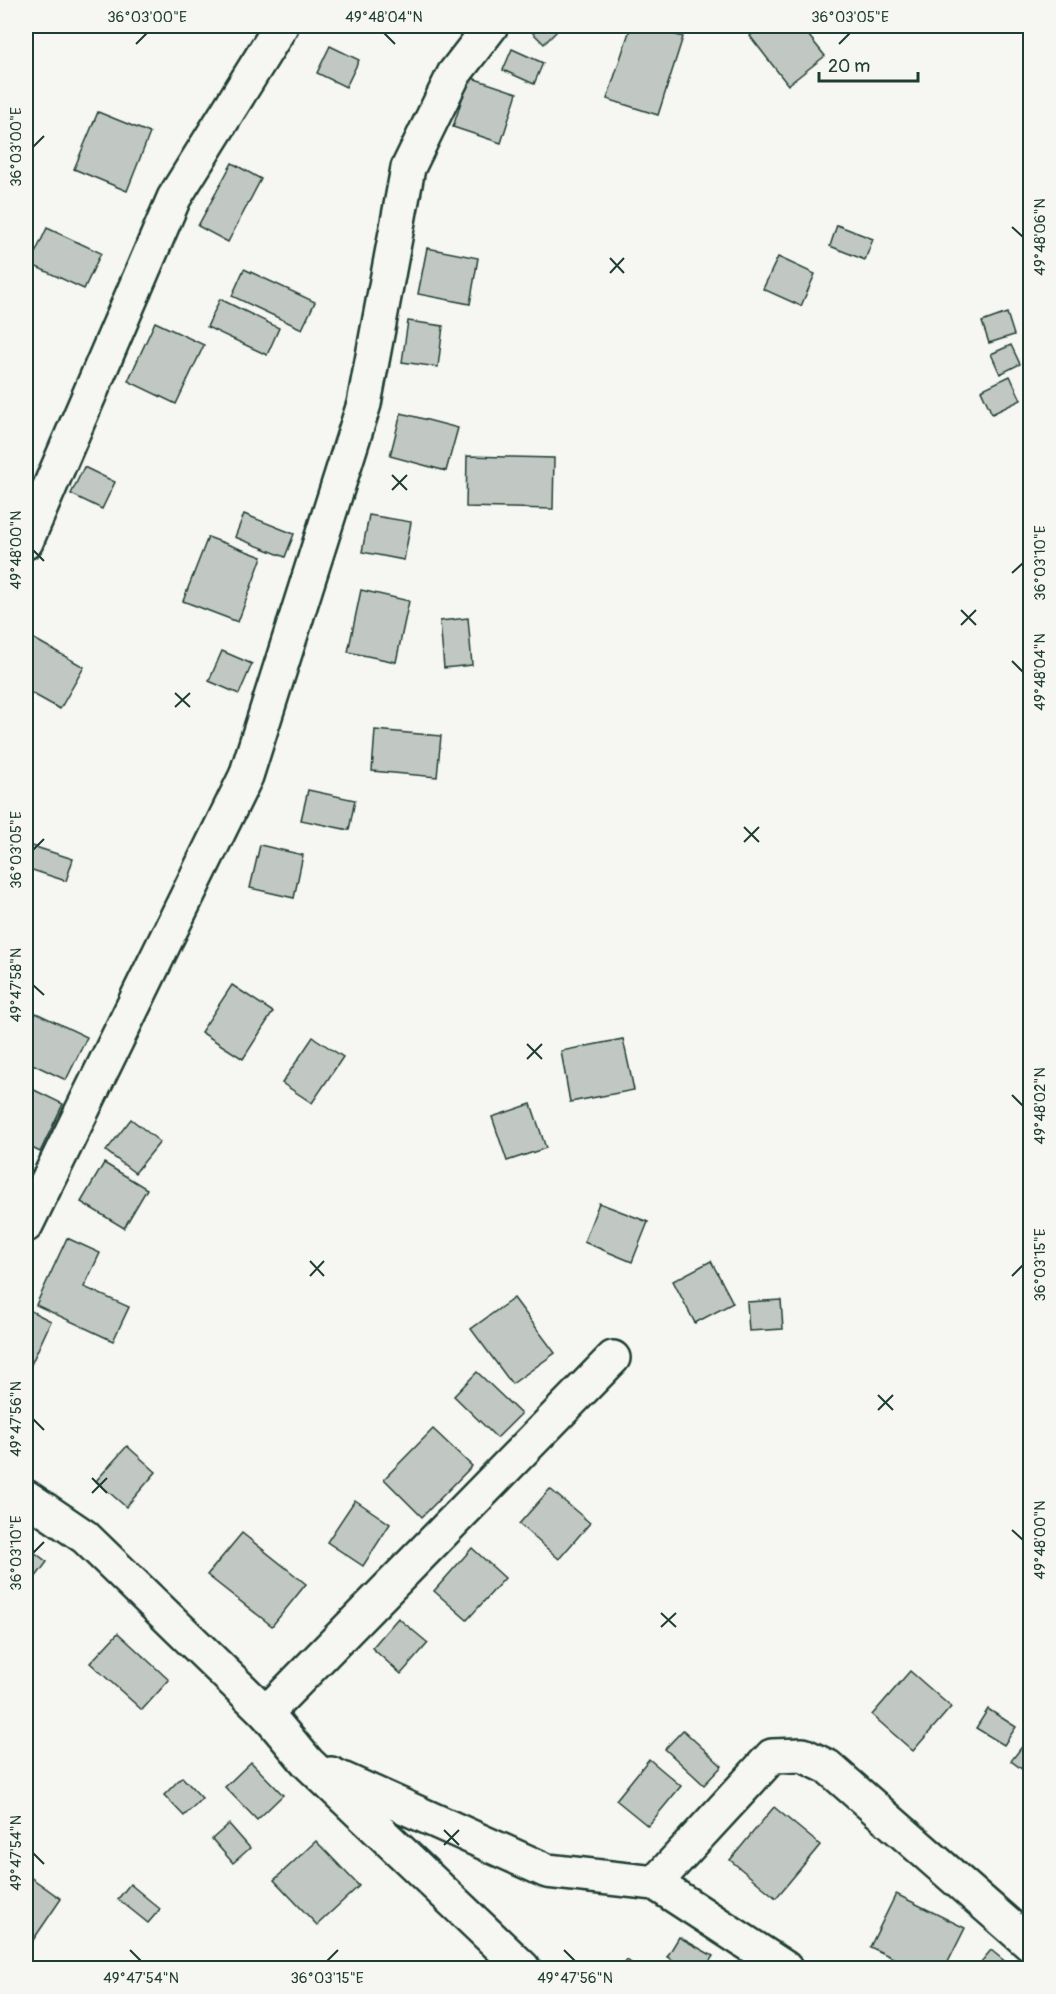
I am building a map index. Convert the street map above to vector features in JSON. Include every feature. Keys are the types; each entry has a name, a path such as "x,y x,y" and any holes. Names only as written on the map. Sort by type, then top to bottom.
{"street":[{"path":"26,542 174,198 281,26"},
{"path":"26,1225 246,776 364,404 408,168 454,74 491,26"},
{"path":"266,1713 613,1358"},
{"path":"26,1497 85,1537 266,1713 308,1763 524,1968"},
{"path":"655,1883 772,1756 803,1755 828,1767 1030,1944"},
{"path":"308,1763 547,1871 655,1883 785,1968"}],"building":[{"path":"526,26 562,26 544,44"},
{"path":"631,26 646,26 683,37 658,115 607,99"},
{"path":"762,26 801,26 825,56 788,85 750,36"},
{"path":"330,46 359,60 346,87 317,73"},
{"path":"512,49 543,63 534,84 503,70"},
{"path":"469,77 517,93 501,143 453,127"},
{"path":"98,112 150,133 127,191 74,169"},
{"path":"232,163 261,179 228,242 198,226"},
{"path":"837,225 873,239 865,260 830,246"},
{"path":"47,228 101,253 84,289 30,264"},
{"path":"427,248 478,258 470,304 418,294"},
{"path":"778,257 815,274 801,306 763,289"},
{"path":"244,269 315,302 302,329 232,296"},
{"path":"220,299 279,328 267,355 207,327"},
{"path":"1007,313 1014,335 989,343 982,322"},
{"path":"408,321 443,326 438,367 402,362"},
{"path":"155,322 204,345 176,404 128,381"},
{"path":"1011,345 1020,364 1000,374 991,354"},
{"path":"1010,376 1021,400 992,414 981,390"},
{"path":"401,413 458,428 446,471 390,456"},
{"path":"467,456 554,458 553,509 466,507"},
{"path":"84,467 115,482 102,509 71,494"},
{"path":"244,514 294,534 285,557 235,537"},
{"path":"369,515 411,522 404,560 362,552"},
{"path":"208,537 262,557 238,622 183,601"},
{"path":"361,590 409,601 396,662 348,652"},
{"path":"468,618 472,665 444,668 440,621"},
{"path":"29,636 84,667 60,709 26,690 26,642"},
{"path":"222,651 252,664 239,694 209,681"},
{"path":"375,730 441,736 437,777 372,771"},
{"path":"308,790 355,800 349,830 301,820"},
{"path":"26,844 73,859 66,881 26,868"},
{"path":"260,845 303,855 294,898 250,888"},
{"path":"232,985 273,1012 243,1059 201,1032"},
{"path":"36,1013 87,1037 66,1080 26,1061 26,1035"},
{"path":"313,1037 343,1057 312,1103 282,1083"},
{"path":"623,1039 634,1090 570,1102 561,1051"},
{"path":"26,1086 63,1104 40,1152 26,1145"},
{"path":"531,1104 546,1148 507,1161 492,1117"},
{"path":"131,1119 160,1142 135,1173 106,1151"},
{"path":"104,1163 147,1189 124,1228 81,1202"},
{"path":"599,1203 648,1222 632,1262 584,1242"},
{"path":"67,1238 100,1253 84,1287 129,1307 113,1341 36,1305"},
{"path":"711,1261 733,1303 695,1323 673,1281"},
{"path":"514,1298 555,1353 512,1384 471,1329"},
{"path":"781,1300 783,1329 749,1331 747,1302"},
{"path":"27,1309 51,1321 29,1369 26,1367"},
{"path":"477,1372 521,1414 497,1438 454,1396"},
{"path":"433,1429 472,1466 422,1517 384,1479"},
{"path":"127,1446 156,1472 126,1507 96,1481"},
{"path":"550,1489 590,1523 559,1559 519,1524"},
{"path":"355,1500 390,1524 363,1566 327,1542"},
{"path":"242,1533 306,1584 272,1626 207,1575"},
{"path":"26,1546 47,1562 26,1590"},
{"path":"472,1548 505,1578 467,1620 434,1591"},
{"path":"398,1618 428,1643 401,1674 372,1648"},
{"path":"118,1633 169,1680 142,1710 90,1663"},
{"path":"910,1671 951,1707 913,1751 872,1715"},
{"path":"988,1709 1016,1727 1004,1745 976,1728"},
{"path":"683,1730 722,1766 704,1785 665,1749"},
{"path":"1028,1739 1030,1740 1030,1775 1011,1761"},
{"path":"649,1759 681,1786 648,1826 616,1800"},
{"path":"251,1762 283,1795 257,1820 225,1787"},
{"path":"182,1777 202,1798 184,1816 164,1795"},
{"path":"774,1807 820,1845 776,1898 730,1860"},
{"path":"229,1824 250,1848 233,1863 212,1839"},
{"path":"316,1841 359,1886 317,1925 274,1880"},
{"path":"26,1874 61,1899 29,1946 26,1943"},
{"path":"130,1884 160,1909 148,1923 118,1899"},
{"path":"896,1894 965,1928 945,1968 914,1968 870,1947"},
{"path":"679,1937 713,1956 705,1968 688,1968 667,1957"},
{"path":"991,1950 1013,1968 976,1968"},
{"path":"627,1960 638,1968 621,1968"}]}
